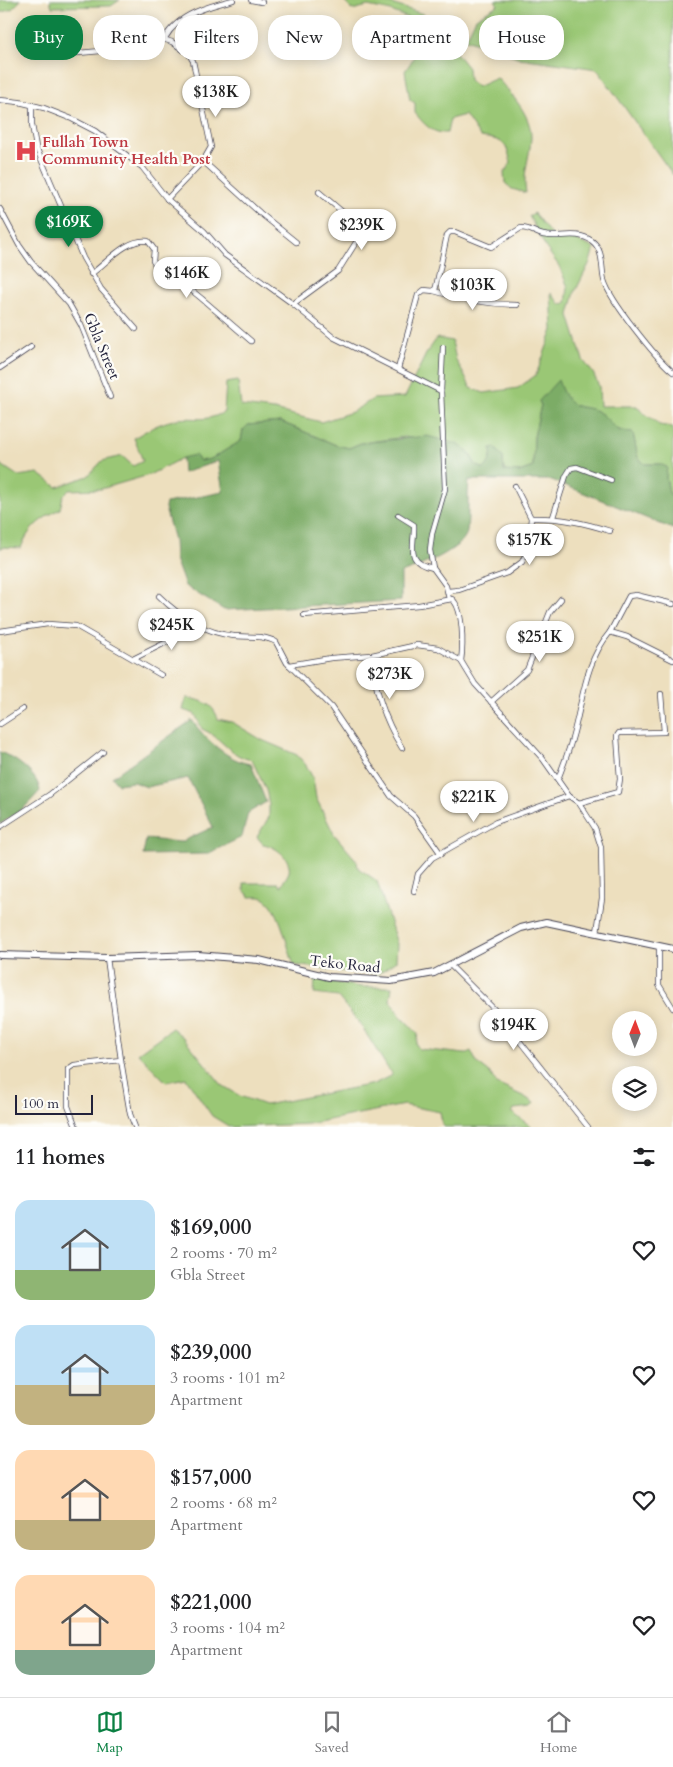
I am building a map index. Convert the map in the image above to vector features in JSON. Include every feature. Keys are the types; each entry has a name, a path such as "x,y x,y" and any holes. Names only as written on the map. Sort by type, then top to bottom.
{"street":[{"path":"167,199 203,162 209,153 210,139 193,61 189,54 165,38 174,27 192,14 204,8 233,0"},
{"path":"251,0 262,2"},
{"path":"0,100 32,105 72,119 110,142 142,167 167,199 204,232 225,255 293,304 333,337 441,391"},
{"path":"32,105 32,125 36,147 90,274 136,329"},
{"path":"203,162 296,242"},
{"path":"293,304 338,271 360,236 359,226 319,192"},
{"name":"Gbla Street","path":"0,209 19,245 31,262 69,304 82,325 110,397"},
{"path":"434,291 450,232 491,247 521,228 544,235 582,236 593,242 599,249 604,280 618,306 673,372"},
{"path":"90,274 129,244 140,240 148,241 154,249 153,261 156,266 170,273 251,341"},
{"path":"398,369 418,295 424,290 458,298 517,305"},
{"path":"0,368 31,347"},
{"path":"443,347 441,391 445,489 432,534 430,550 433,568 448,591 449,599"},
{"path":"553,517 566,476 571,468 577,467 611,480"},
{"path":"448,591 459,590 507,573 517,567 526,555 531,518 515,486"},
{"path":"398,515 414,525 412,552 417,561 433,568"},
{"path":"531,518 553,517 584,522 610,531"},
{"path":"558,779 572,739 587,673 598,646 610,632 629,596 636,594 673,604"},
{"path":"159,596 184,618 199,626 228,635 271,639 280,645 289,665 331,707 391,796 414,816 441,854"},
{"path":"304,615 419,605 449,599 455,601 462,622 461,662"},
{"path":"491,702 527,670 550,612 561,599"},
{"path":"0,631 48,624 76,626 135,658 161,675"},
{"path":"135,658 199,626"},
{"path":"610,632 627,637 673,660"},
{"path":"289,665 331,658 372,655 417,645 430,645 461,662 475,684 543,759 569,796 579,803 595,828 601,847 602,898 597,932"},
{"path":"372,655 375,685 390,726 402,748"},
{"path":"579,803 608,793 618,792 620,779 617,736 619,733 664,732 661,694"},
{"path":"0,724 23,709"},
{"path":"0,828 49,795 103,752"},
{"path":"414,891 418,874 432,858 496,822 569,796"},
{"name":"Teko Road","path":"0,955 107,958 198,955 260,960 307,973 355,981 391,981 434,974 520,928 533,924 562,924 673,949"},
{"path":"659,946 659,985 673,1008"},
{"path":"107,958 121,1060 130,1114 135,1127"},
{"path":"452,966 494,1009 588,1127"},
{"path":"76,1127 68,1106 68,1069 74,1065 121,1060"}],"green space":[{"path":"0,0 21,0 12,9 0,13"},
{"path":"50,0 120,0 111,6 52,7"},
{"path":"343,0 379,0 425,15 400,15 368,6 352,10"},
{"path":"495,0 673,0 673,175 597,69 534,60 564,60 564,15 481,15 498,5"},
{"path":"479,16 479,44 469,40 469,33 476,18"},
{"path":"412,60 462,60 468,68 469,80 477,87 497,78 520,105 528,121 531,138 525,179 526,193 512,189 505,183 504,173 511,163 505,146 494,139 480,137 465,115 450,119 447,133 437,132 429,128 422,121 415,113 415,103 410,100 405,71"},
{"path":"534,213 552,236 573,239 594,248 590,262 575,292 569,315 583,360 593,373 599,386 600,406 637,406 659,425 673,427 673,496 669,493 666,477 659,464 645,464 638,458 633,434 613,428 604,416 593,410 577,408 553,388 539,401 541,405 534,437 533,467 519,472 504,471 503,458 492,454 489,464 484,469 476,465 468,451 405,437 361,443 349,448 336,445 281,422 248,425 243,430 241,441 211,459 200,461 182,458 149,475 101,489 69,490 63,496 60,509 36,524 21,548 3,547 0,549 0,464 18,476 38,473 57,487 88,476 102,461 122,456 133,466 143,461 134,438 139,435 169,421 210,418 224,412 226,383 238,381 241,406 274,410 321,422 352,412 373,399 405,397 426,354 437,338 452,341 456,360 471,388 484,393 518,388 536,375 553,330 551,293 560,304 566,303 568,287 559,266 546,248 529,216"},
{"path":"558,380 568,400 573,404 597,411 618,430 633,433 638,458 645,464 659,464 667,467 666,477 669,493 673,496 673,529 552,480 469,480 467,532 464,539 439,557 401,573 401,601 224,610 185,586 175,559 174,540 165,508 166,503 223,492 218,461 183,473 182,458 195,455 200,461 211,459 241,441 243,430 248,425 281,422 336,445 349,448 361,443 427,436 457,444 468,451 476,465 484,469 490,459 491,448 495,447 503,458 504,471 519,472 533,467 534,437 541,405 539,401"},
{"path":"186,698 206,703 213,709 218,719 232,722 262,740 297,755 306,765 313,778 316,798 334,834 357,861 358,868 377,881 397,944 396,961 378,974 294,965 283,929 271,904 262,897 250,897 244,890 244,883 278,883 280,887 289,872 288,862 282,854 273,847 263,844 257,837 269,817 266,790 252,760 232,751 202,729 195,714 183,710"},
{"path":"192,720 203,734 225,754 251,764 266,802 248,813 242,837 207,854 143,855 146,839 181,842 213,827 188,778 147,787 133,782 118,784 112,777"},
{"path":"0,752 25,767 35,779 40,791 23,809 0,824"},
{"path":"315,979 362,987 392,987 390,1000 399,1014 418,1034 416,1044 419,1049 465,1054 471,1051 477,1063 490,1073 497,1084 534,1103 531,1107 514,1109 511,1112 532,1127 443,1127 440,1112 404,1105 308,1124 230,1127 212,1116 186,1078 166,1082 138,1053 172,1028 184,1038 222,1085 240,1096 265,1105 374,1084 392,1075 362,1027 338,997 314,994"}],"place":[{"name":"Fullah Town Community Health Post","path":"26,151"}]}
